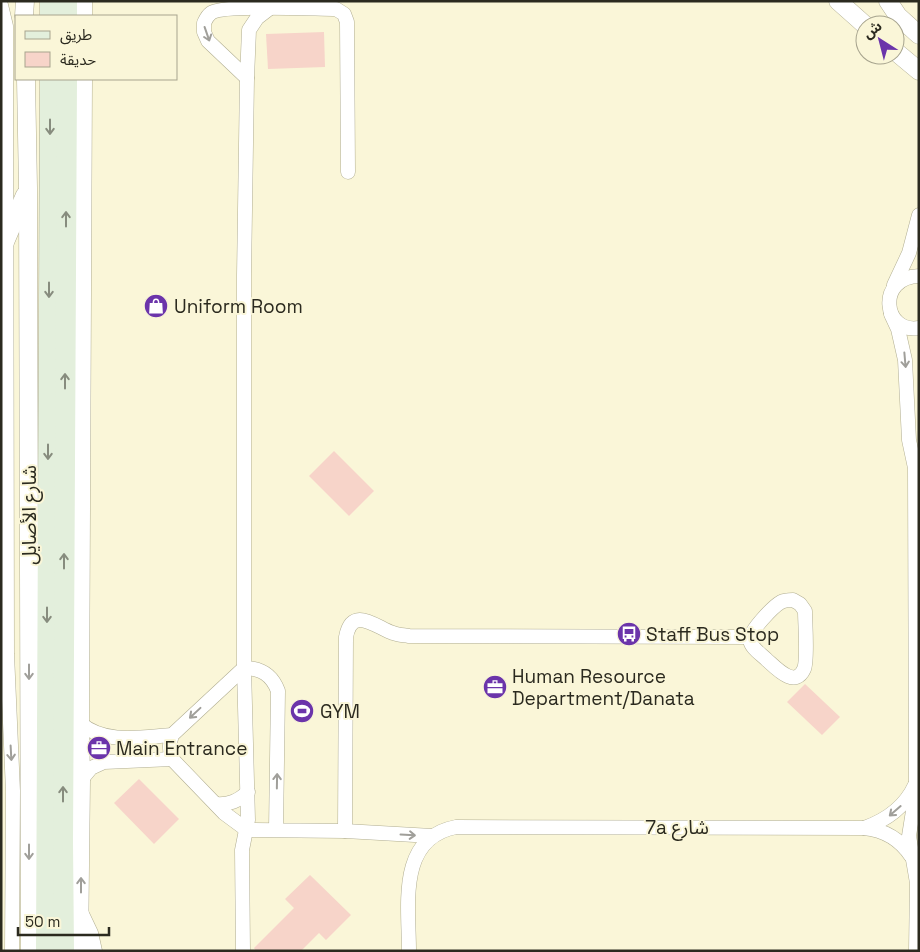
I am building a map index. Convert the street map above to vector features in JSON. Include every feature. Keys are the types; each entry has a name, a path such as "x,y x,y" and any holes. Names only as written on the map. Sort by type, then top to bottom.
{"main road":[{"path":"50,1 50,15"},
{"path":"67,1 81,10"},
{"path":"50,80 54,843 64,951"},
{"path":"46,951 54,843 66,80"}],"street":[{"path":"838,1 855,16"},
{"path":"880,1 885,15"},
{"path":"888,1 898,16 919,35"},
{"path":"1,5 4,11 6,32 7,654 13,791 12,951"},
{"path":"243,951 242,850 247,830 248,792 244,668 244,276 247,78 249,30 257,18 270,8"},
{"path":"227,9 239,18 249,30"},
{"path":"247,78 208,41 204,32 206,17 216,11 227,9 336,9 340,11 346,18 348,172"},
{"path":"905,36 919,49"},
{"path":"905,60 918,71"},
{"name":"شارع الأصايل","path":"26,80 30,951"},
{"path":"79,951 81,912 83,80"},
{"path":"6,242 28,188"},
{"path":"916,951 916,883 909,836 915,802 916,782 917,466 909,440 905,360 900,336 888,302 891,291 909,253 919,215"},
{"path":"891,291 898,282 909,276 919,276"},
{"path":"891,314 897,322 905,327 919,328"},
{"path":"788,600 797,601 805,611 804,669 796,676 785,676 755,648 750,641 750,637 753,630 780,602 788,600"},
{"path":"345,831 346,637 349,628 355,622 368,620 394,634 409,636 750,637"},
{"path":"276,830 278,691 275,684 265,673 259,669 244,668 172,735 170,747 172,759 216,804 247,830 345,831 432,836"},
{"path":"218,692 228,692 238,697 245,710"},
{"path":"80,724 93,733 108,737 172,735"},
{"path":"81,780 91,768 104,762 172,759"},
{"path":"864,828 883,820 896,811 906,800 916,782"},
{"path":"216,804 223,805 237,801 248,792"},
{"name":"7a شارع","path":"432,836 439,831 456,826 864,828 884,832 893,837 901,843 913,859"},
{"path":"409,951 409,882 411,872 418,852 432,836"},
{"path":"81,912 91,933 95,951"}],"green space":[{"path":"324,32 325,67 268,69 266,34"},
{"path":"334,451 374,491 349,516 309,476"},
{"path":"805,684 840,717 822,735 787,702"},
{"path":"139,779 179,819 154,844 114,803"},
{"path":"310,875 351,915 326,940 319,933 301,951 256,951 254,948 294,908 285,899"}],"place":[{"name":"Uniform Room","path":"156,306"},
{"name":"Staff Bus Stop","path":"629,634"},
{"name":"Human Resource Department/Danata","path":"495,687"},
{"name":"GYM","path":"302,711"},
{"name":"Main Entrance","path":"99,748"}]}
